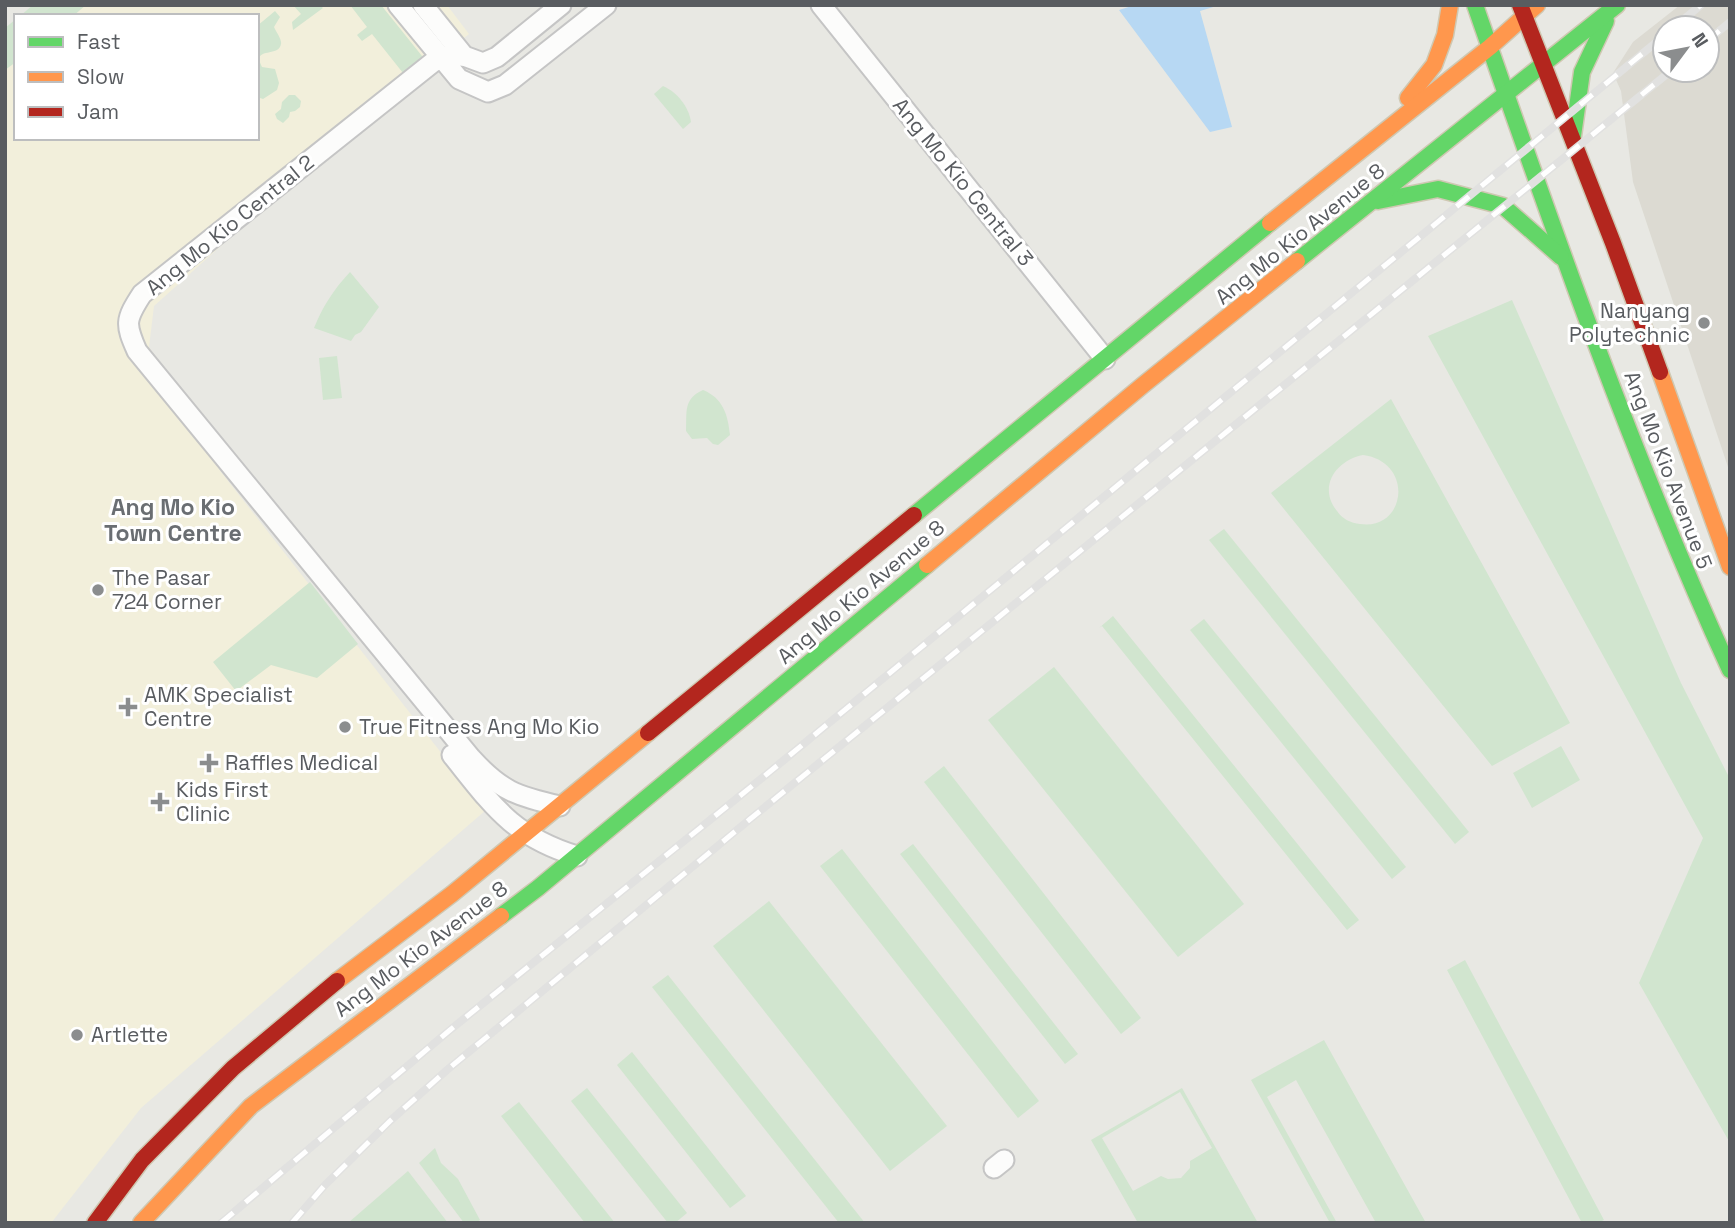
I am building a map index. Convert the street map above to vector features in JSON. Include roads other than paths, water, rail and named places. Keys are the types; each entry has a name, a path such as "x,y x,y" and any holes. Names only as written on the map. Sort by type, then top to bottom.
{"main road":[{"path":"1383,131 1434,65 1450,5"},
{"name":"Ang Mo Kio Avenue 5","path":"1475,5 1564,260 1691,585 1730,670"},
{"name":"Ang Mo Kio Avenue 8","path":"95,1223 142,1160 233,1069 351,970 452,894 1383,131 1490,47 1522,11 1537,5"},
{"name":"Ang Mo Kio Avenue 8","path":"141,1223 251,1107 577,856 1143,385 1614,8"},
{"path":"1573,141 1582,72 1614,8"},
{"name":"Ang Mo Kio Avenue 5","path":"1522,11 1613,243 1730,567"},
{"path":"1374,201 1438,189 1503,206 1564,260"},
{"path":"729,685 732,664"},
{"path":"740,701 751,704 762,701"}],"street":[{"path":"398,5 459,79 488,92 505,85 606,5"},
{"path":"423,5 464,56"},
{"path":"441,57 464,56 483,63 497,57 561,5"},
{"name":"Ang Mo Kio Central 3","path":"821,5 1105,359"},
{"name":"Ang Mo Kio Central 2","path":"441,57 142,294 131,310 127,328 137,351 383,653 490,779 517,794 560,806"},
{"name":"Ang Mo Kio Central 2","path":"383,653 386,668 402,692 500,813 525,834 577,856"}],"water":[{"path":"1135,5 1220,5 1200,11 1232,127 1210,132 1119,10"}],"railway":[{"path":"1690,14 1701,5"},
{"path":"1721,29 1730,22"},
{"path":"221,1223 450,1030 767,774 1651,47"},
{"path":"292,1223 325,1185 447,1070 749,820 1655,84"}],"place":[{"name":"Nanyang Polytechnic","path":"1704,323"},
{"name":"The Pasar 724 Corner","path":"98,590"},
{"name":"AMK Specialist Centre","path":"128,707"},
{"name":"True Fitness Ang Mo Kio","path":"345,727"},
{"name":"Raffles Medical","path":"209,763"},
{"name":"Kids First Clinic","path":"160,802"},
{"name":"Artlette","path":"77,1035"}],"district":[{"name":"Ang Mo Kio Town Centre","path":"173,520"}]}
